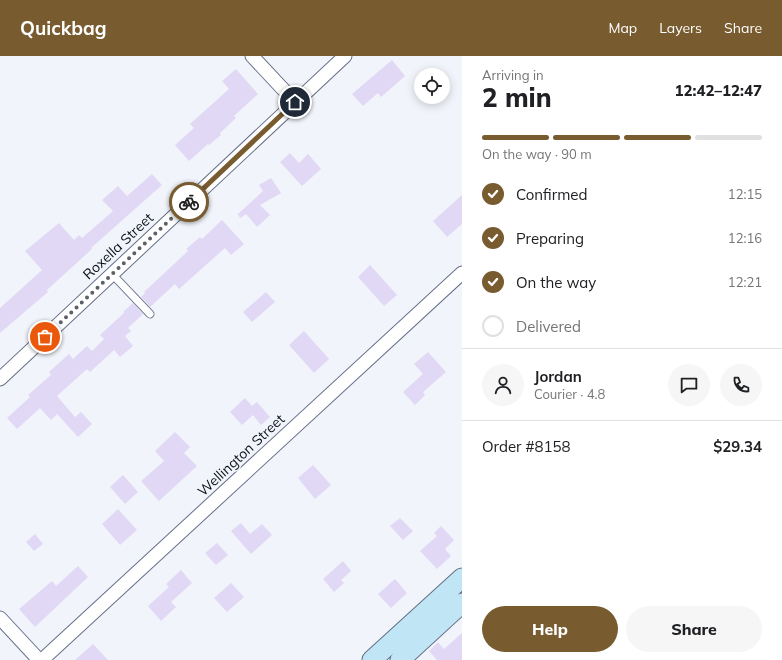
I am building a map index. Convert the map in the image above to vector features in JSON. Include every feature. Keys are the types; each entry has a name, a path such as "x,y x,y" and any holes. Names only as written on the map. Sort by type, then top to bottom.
{"main road":[{"path":"400,660 462,578"},
{"path":"372,660 430,620 462,603"}],"street":[{"path":"252,56 295,102"},
{"name":"Roxella Street","path":"0,379 345,56"},
{"name":"Wellington Street","path":"42,660 461,276"},
{"path":"0,618 39,660"}],"lane":[{"path":"112,274 150,314"}],"building":[{"path":"392,60 405,76 381,97 378,93 363,106 352,94"},
{"path":"236,69 258,94 234,116 236,118 220,133 221,135 209,145 208,144 189,161 175,145 194,128 190,124 229,89 222,81"},
{"path":"290,153 299,163 308,154 321,169 302,186 280,162"},
{"path":"152,174 162,185 91,248 92,249 47,290 48,292 0,333 0,308 42,270 25,251 59,223 74,240 79,235 82,238 113,211 102,200 118,186 127,196"},
{"path":"271,178 281,193 260,205 270,215 257,227 246,214 240,218 238,214 263,191 259,185"},
{"path":"462,195 462,224 447,237 433,221"},
{"path":"222,220 244,244 231,255 225,248 179,289 175,284 150,307 141,297 145,293 144,292 188,251 186,249 200,237 202,239"},
{"path":"370,265 397,295 384,306 358,277"},
{"path":"266,292 275,302 252,322 243,312"},
{"path":"133,303 143,314 128,328 131,331 125,336 133,346 120,357 114,350 90,372 87,369 57,396 75,417 81,412 92,424 78,437 57,414 51,420 40,408 17,429 7,418 30,397 28,395 51,375 49,372 69,354 73,359 87,346 92,351 104,339 100,335"},
{"path":"304,331 329,359 314,373 289,345"},
{"path":"428,352 446,372 423,392 425,395 415,405 403,392 423,374 414,364"},
{"path":"245,398 252,406 257,402 270,417 261,425 253,415 242,425 230,412"},
{"path":"175,432 190,447 184,453 197,466 159,501 141,481 164,461 155,451"},
{"path":"313,465 331,485 315,499 298,478"},
{"path":"123,475 138,492 125,504 110,487"},
{"path":"118,509 137,530 120,545 102,524"},
{"path":"400,518 413,531 403,540 390,526"},
{"path":"241,523 250,534 262,524 272,535 251,554 231,531"},
{"path":"441,526 454,540 445,549 451,556 437,569 420,551 437,536 434,533"},
{"path":"35,534 43,544 34,551 26,542"},
{"path":"217,543 228,555 216,565 205,553"},
{"path":"343,561 351,571 341,580 344,583 334,592 323,579"},
{"path":"78,566 88,577 35,627 19,609 52,581 56,586"},
{"path":"181,570 192,583 171,602 176,607 161,621 148,606 169,587 166,584"},
{"path":"395,579 407,593 391,608 378,594"},
{"path":"231,583 244,597 227,612 214,598"},
{"path":"462,633 462,660 437,660 429,651 438,642 444,649"},
{"path":"93,644 108,660 75,660"}],"way so far":[{"path":"45,337 189,202"}],"route":[{"path":"189,202 295,102"}]}
